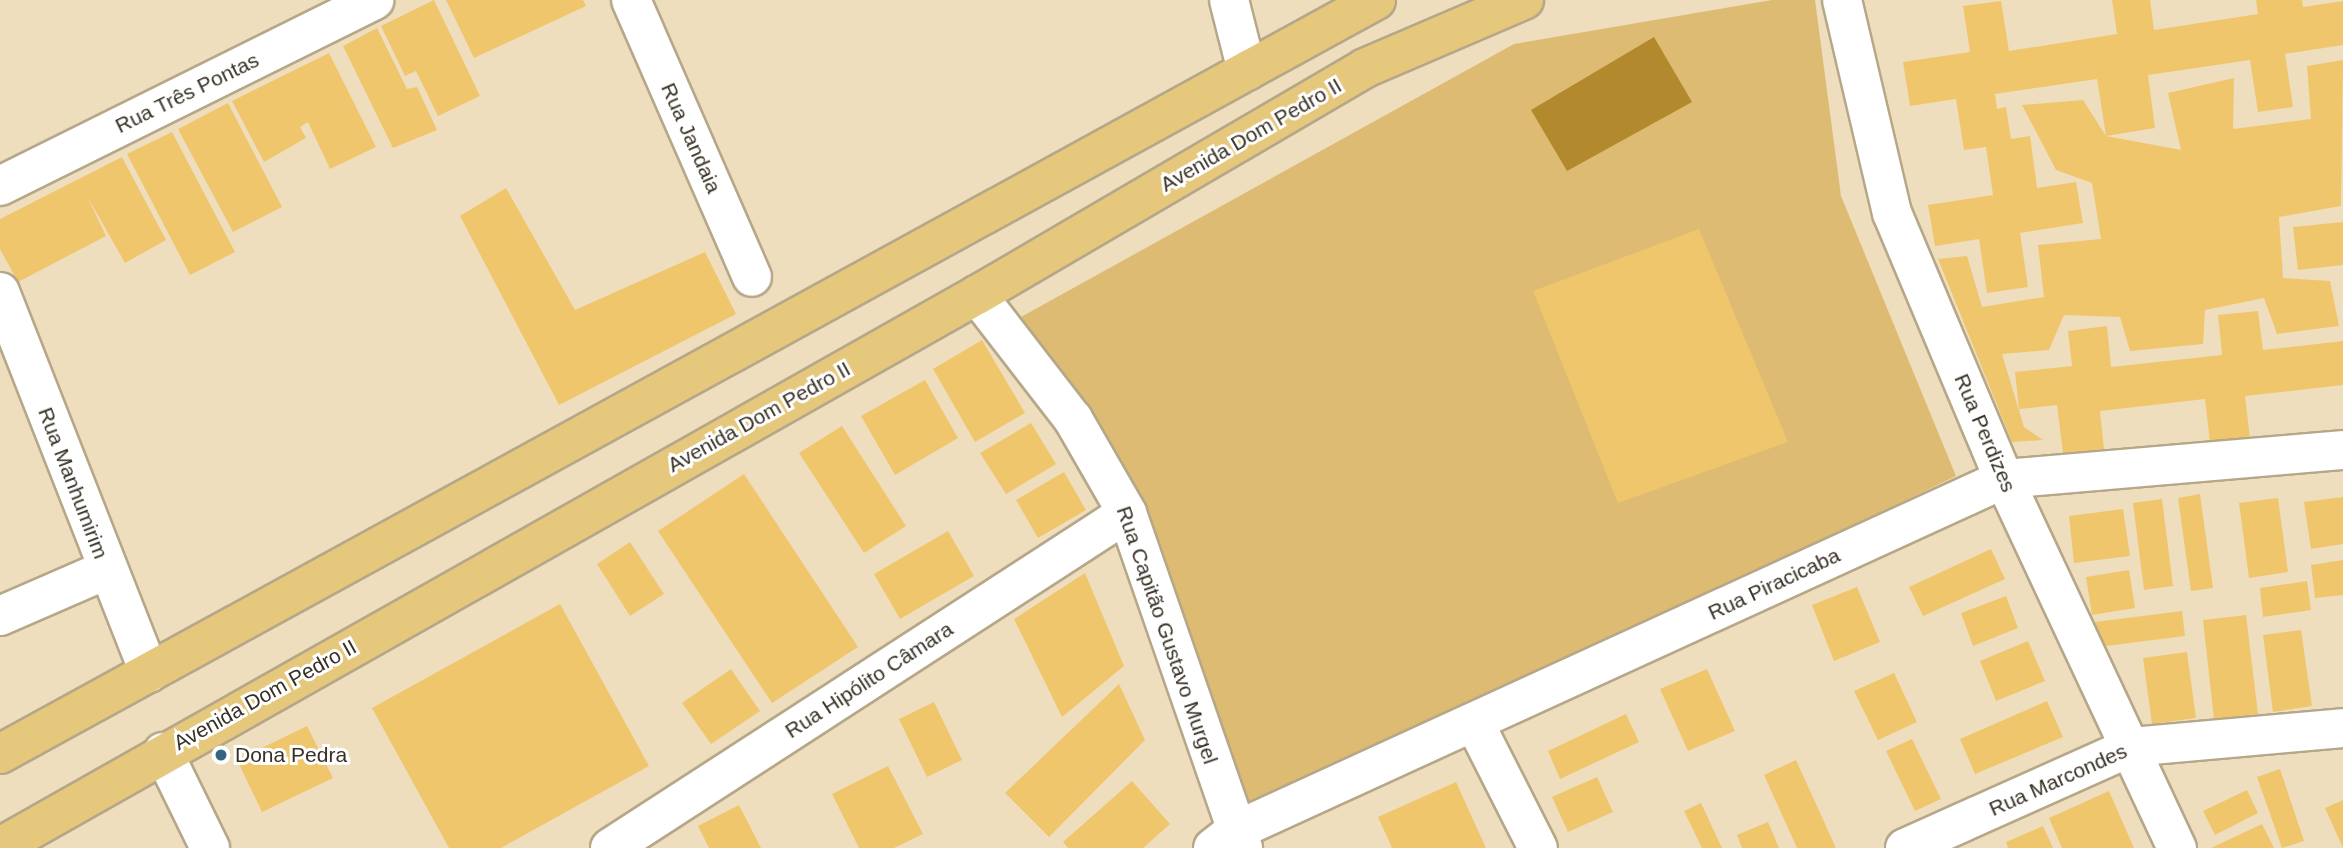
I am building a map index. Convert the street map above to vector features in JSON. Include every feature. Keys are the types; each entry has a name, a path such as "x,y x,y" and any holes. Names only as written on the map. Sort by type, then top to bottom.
{"main road":[{"path":"0,754 1376,0"},
{"name":"Avenida Dom Pedro II","path":"0,847 163,752 977,295 1364,68 1524,0"}],"street":[{"name":"Rua Três Pontas","path":"0,186 374,0"},
{"name":"Rua Jandaia","path":"631,0 752,277"},
{"path":"1229,0 1247,71"},
{"name":"Rua Perdizes","path":"1842,0 1892,213 2004,479 2177,848"},
{"name":"Rua Manhumirim","path":"0,292 106,570 149,673"},
{"name":"Rua Capitão Gustavo Murgel","path":"977,295 1073,419 1127,513 1231,842"},
{"name":"Rua Piracicaba","path":"1231,842 1474,722 2004,479 2343,450"},
{"name":"Rua Hipólito Câmara","path":"610,848 1127,513"},
{"path":"0,616 106,570"},
{"path":"1474,722 1538,848"},
{"name":"Rua Marcondes","path":"1905,848 2131,747 2343,728"},
{"path":"163,752 211,848"}],"shaded area":[{"path":"1772,0 1815,0 1841,196 1956,476 1237,823 1129,489 1012,322 1514,44"},
{"path":"1654,37 1692,102 1567,171 1531,110"}],"building":[{"path":"434,0 480,96 438,116 416,71 405,76 381,26"},
{"path":"446,0 583,0 586,6 474,58"},
{"path":"2112,0 2150,0 2154,30 2258,14 2256,0 2302,0 2303,7 2343,1 2343,45 2285,54 2293,107 2258,112 2250,60 2148,75 2155,128 2106,136 2097,79 1995,94 1997,109 2006,107 2011,139 2030,136 2037,188 2076,182 2083,223 2020,233 2028,287 1987,293 1979,239 1935,246 1928,205 1993,195 1986,147 1964,150 1956,99 1910,106 1903,62 1970,52 1963,6 2001,1 2009,51 2117,34"},
{"path":"377,28 407,89 417,87 437,130 393,148 343,46"},
{"path":"329,53 376,147 330,169 308,122 300,127 306,138 264,162 232,101"},
{"path":"2343,60 2341,206 2279,217 2283,278 2330,281 2339,326 2277,334 2264,298 2205,310 2203,344 2130,351 2120,317 2064,315 2049,350 2002,354 2024,427 2043,440 2012,442 1938,259 1967,256 1982,307 2044,297 2038,245 2101,239 2092,183 2056,170 2022,105 2083,100 2106,136 2181,150 2168,93 2234,78 2233,129 2311,119 2307,66"},
{"path":"228,103 282,207 233,232 178,129"},
{"path":"172,132 235,252 190,275 127,154"},
{"path":"122,157 166,240 125,263 87,196 106,236 18,282 0,249 0,219"},
{"path":"506,188 575,310 705,252 736,314 559,405 460,216"},
{"path":"2343,222 2343,265 2298,270 2293,227"},
{"path":"1699,229 1788,442 1618,503 1533,291"},
{"path":"2258,311 2263,350 2343,341 2343,385 2245,396 2250,438 2210,443 2205,399 2100,411 2104,449 2063,453 2057,405 2019,409 2015,372 2072,366 2068,331 2107,326 2111,367 2222,355 2218,315"},
{"path":"982,340 1025,413 975,442 933,369"},
{"path":"925,380 958,438 895,475 861,416"},
{"path":"1031,423 1056,464 1006,494 980,453"},
{"path":"842,426 906,526 864,553 799,453"},
{"path":"1064,472 1086,510 1038,538 1016,500"},
{"path":"744,474 858,647 772,703 658,531"},
{"path":"2200,494 2213,588 2191,591 2178,498"},
{"path":"2343,497 2343,544 2311,549 2304,502"},
{"path":"2278,498 2288,572 2249,578 2239,503"},
{"path":"2162,499 2173,586 2144,590 2133,503"},
{"path":"2123,509 2130,556 2074,563 2069,516"},
{"path":"948,531 974,576 900,619 874,574"},
{"path":"630,542 664,594 630,616 597,564"},
{"path":"1991,549 2005,579 1923,616 1909,587"},
{"path":"2343,560 2343,595 2315,598 2311,565"},
{"path":"2129,570 2135,608 2092,615 2086,577"},
{"path":"1085,573 1124,666 1062,717 1014,619"},
{"path":"2307,581 2311,610 2263,617 2260,588"},
{"path":"1857,587 1880,642 1834,661 1812,605"},
{"path":"2006,596 2018,628 1973,646 1961,613"},
{"path":"560,604 649,766 501,848 449,848 372,708"},
{"path":"2182,611 2185,636 2098,647 2095,622"},
{"path":"2246,615 2258,714 2214,719 2203,620"},
{"path":"2301,630 2312,706 2273,712 2263,635"},
{"path":"2028,641 2045,681 1996,701 1980,661"},
{"path":"2187,652 2196,718 2152,724 2143,658"},
{"path":"731,669 760,711 711,744 682,703"},
{"path":"1707,669 1735,731 1688,751 1660,689"},
{"path":"1894,673 1917,722 1878,740 1854,691"},
{"path":"1119,684 1145,740 1049,837 1005,793"},
{"path":"2047,701 2063,737 1975,774 1960,739"},
{"path":"934,702 962,760 927,777 899,719"},
{"path":"1626,714 1639,742 1560,779 1548,751"},
{"path":"307,726 333,778 262,812 237,760"},
{"path":"1912,739 1941,799 1915,811 1886,751"},
{"path":"1796,760 1836,848 1797,848 1764,775"},
{"path":"888,766 923,834 894,848 859,848 832,794"},
{"path":"2280,769 2304,841 2282,848 2257,777"},
{"path":"1597,777 1613,812 1568,832 1552,797"},
{"path":"1132,781 1170,824 1143,848 1068,848 1063,842"},
{"path":"1456,782 1486,848 1392,848 1378,817"},
{"path":"2247,790 2258,813 2215,835 2203,811"},
{"path":"2109,791 2134,848 2062,848 2049,818"},
{"path":"2343,800 2343,848 2325,808"},
{"path":"1701,803 1722,848 1702,848 1684,811"},
{"path":"739,805 761,848 709,848 698,826"},
{"path":"1768,822 1779,848 1742,848 1737,835"},
{"path":"2262,824 2274,848 2211,848"},
{"path":"2043,826 2053,848 2008,848 2006,842"}],"place":[{"name":"Dona Pedra","path":"221,755"}]}
